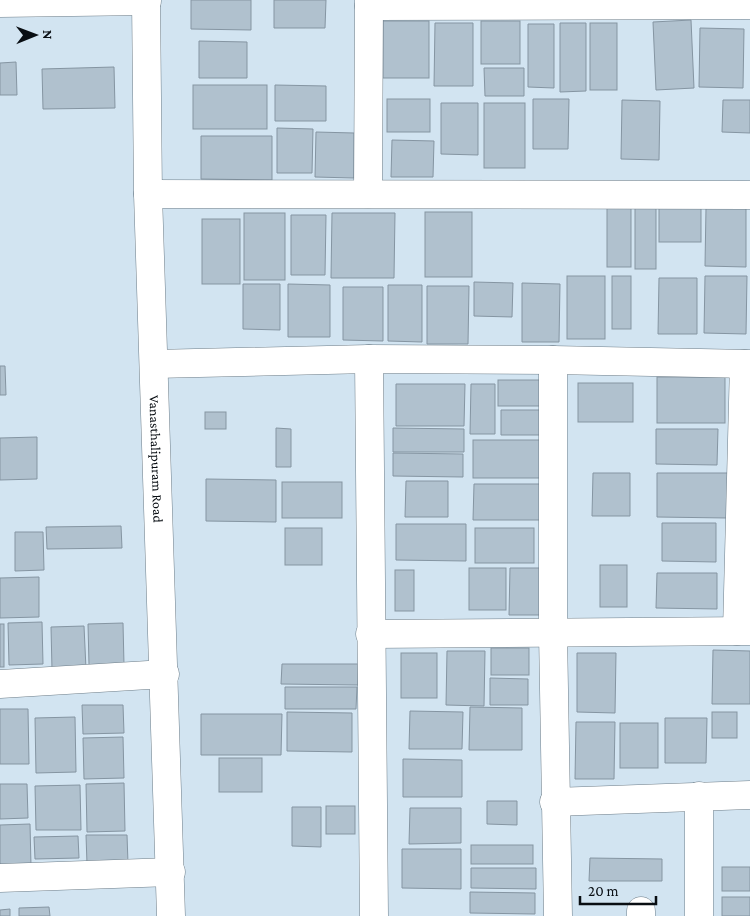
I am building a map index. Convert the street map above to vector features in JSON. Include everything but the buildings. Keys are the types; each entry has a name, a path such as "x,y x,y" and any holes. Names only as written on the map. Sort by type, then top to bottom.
{"street":[{"path":"0,3 146,1"},
{"name":"Vanasthalipuram Road","path":"146,1 148,194 165,674 171,916"},
{"path":"368,194 369,3 750,5"},
{"path":"148,194 750,195"},
{"path":"369,360 374,916"},
{"path":"154,364 369,360 553,360 747,364 744,631 370,634"},
{"path":"553,360 554,802 558,916"},
{"path":"0,684 165,674"},
{"path":"554,802 750,795"},
{"path":"699,796 699,916"},
{"path":"0,878 171,872"}]}
